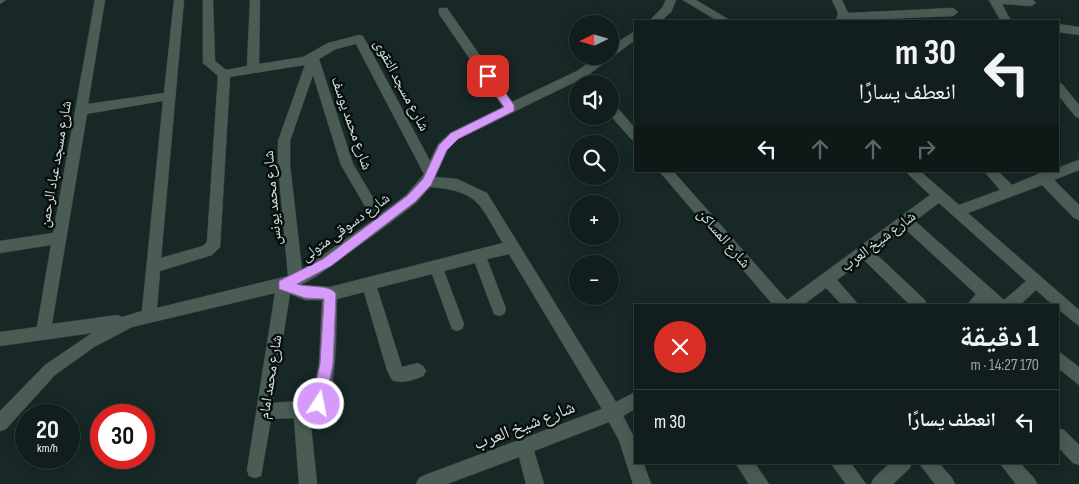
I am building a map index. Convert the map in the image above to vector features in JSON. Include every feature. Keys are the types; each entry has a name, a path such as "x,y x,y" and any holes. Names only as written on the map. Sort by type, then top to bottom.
{"street":[{"name":"شارع مسجد عباد الرحمن","path":"43,334 100,0"},
{"path":"148,315 179,0"},
{"path":"208,0 209,63 224,74 306,61 313,58"},
{"path":"253,69 254,0"},
{"path":"655,20 667,10 671,0"},
{"path":"688,0 724,20"},
{"path":"837,0 844,10 842,19 953,12"},
{"path":"923,0 930,12"},
{"path":"994,0 1031,3"},
{"path":"994,0 1006,20"},
{"path":"443,12 510,108"},
{"path":"1059,28 1079,31"},
{"path":"619,47 634,36"},
{"name":"شارع مسجد التقوى","path":"313,58 332,46 359,39 429,177"},
{"name":"شارع محمد يوسف","path":"313,58 347,165 381,222"},
{"name":"شارع محمد يونس","path":"290,282 284,141 288,125 313,58"},
{"name":"شارع دسوقى متولى","path":"589,75 598,65"},
{"path":"153,267 207,251 213,247 224,74"},
{"name":"شارع دسوقى متولى","path":"0,423 50,370 89,342 128,321 290,282 327,262 411,199 429,177 442,148 454,136 510,108 569,85"},
{"path":"81,110 170,96"},
{"path":"1063,101 1079,113"},
{"path":"619,118 634,135"},
{"path":"1059,172 1079,165"},
{"name":"شارع المساكن","path":"667,172 781,304"},
{"path":"912,172 959,211 1079,319"},
{"path":"991,172 1009,191"},
{"path":"959,211 1058,172"},
{"path":"429,177 457,184 482,197 626,437 634,460"},
{"path":"1043,177 1079,214"},
{"name":"شارع شيخ العرب","path":"793,304 940,195"},
{"path":"906,221 998,304"},
{"path":"0,247 60,238"},
{"path":"290,282 305,293 330,294 512,247"},
{"path":"865,252 919,304"},
{"path":"479,256 499,309"},
{"path":"436,267 457,324"},
{"path":"828,280 851,304"},
{"path":"1010,304 1037,281"},
{"name":"شارع محمد امام","path":"255,470 264,412 290,282"},
{"path":"369,285 395,370 398,375 418,371"},
{"path":"264,412 315,408 319,404 327,364 330,294"},
{"path":"975,304 987,294"},
{"path":"0,339 128,321"},
{"path":"1059,359 1079,377"},
{"name":"شارع شيخ العرب","path":"425,484 612,413 634,401"},
{"path":"301,409 308,484"},
{"path":"1059,437 1079,457"},
{"path":"525,446 535,484"},
{"path":"635,464 642,484"},
{"path":"745,464 760,484"},
{"path":"840,464 857,484"},
{"path":"880,484 902,464"},
{"path":"928,464 946,484"},
{"path":"1009,464 1028,484"}],"route":[{"path":"319,404 327,364 330,294 305,293 284,285 312,272 327,262 411,199 428,182 430,173 442,148 454,136 510,108 488,76"}]}
